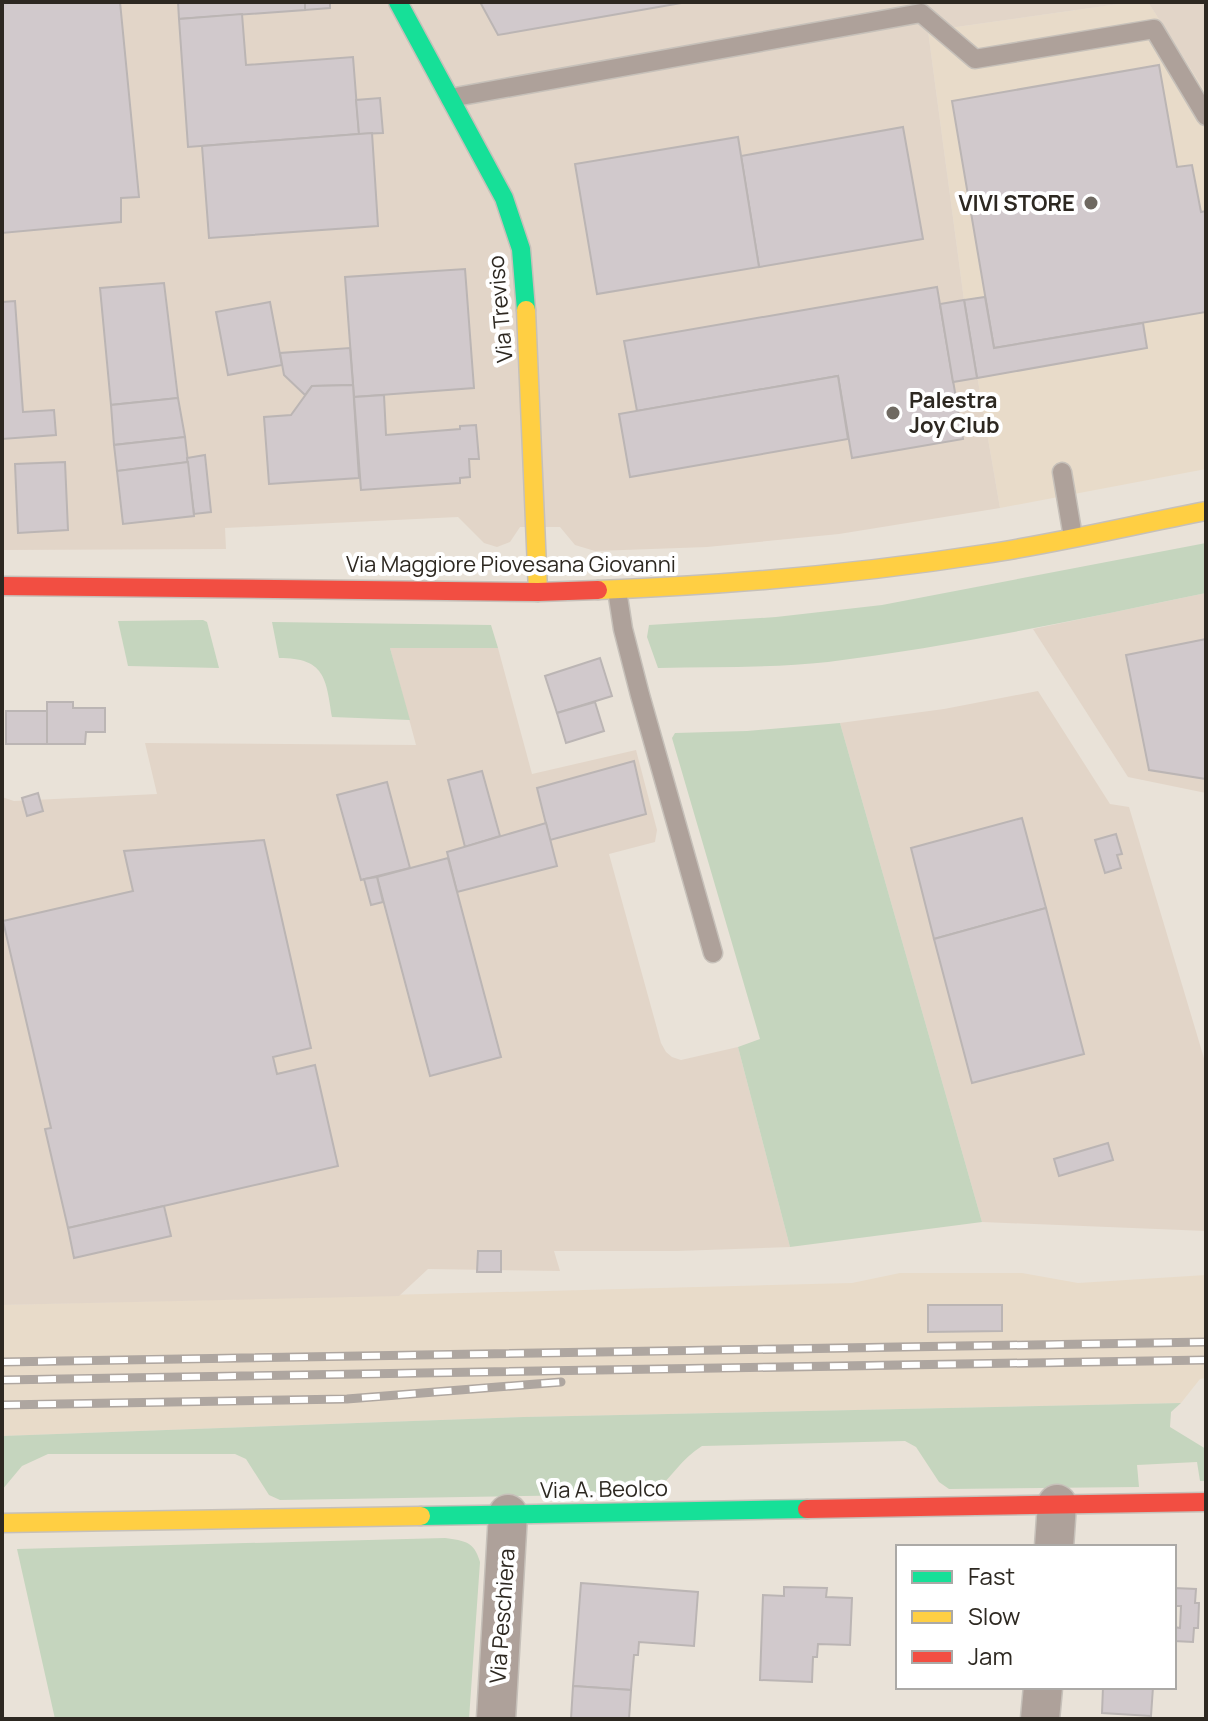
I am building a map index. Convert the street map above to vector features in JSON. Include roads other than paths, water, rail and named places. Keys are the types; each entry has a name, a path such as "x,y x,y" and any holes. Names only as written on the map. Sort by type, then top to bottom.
{"street":[{"name":"Via Treviso","path":"398,2 504,198 521,249 538,592"},
{"name":"Via Maggiore Piovesana Giovanni","path":"2,586 538,592 697,586 847,572 987,554 1206,511"},
{"name":"Via A. Beolco","path":"2,1523 1206,1502"},
{"path":"1054,1545 1057,1504"},
{"name":"Via Peschiera","path":"496,1719 508,1514"},
{"path":"1040,1719 1043,1689"}],"lane":[{"path":"450,98 921,13 975,59 1154,29 1206,116"},
{"path":"1062,472 1073,537"},
{"path":"617,590 623,629 640,695 713,953"}],"railway":[{"path":"2,1362 1206,1342"},
{"path":"2,1380 1206,1360"},
{"path":"2,1405 347,1399 561,1382"}],"place":[{"name":"VIVI STORE","path":"1091,203"},
{"name":"Palestra Joy Club","path":"893,413"}]}
